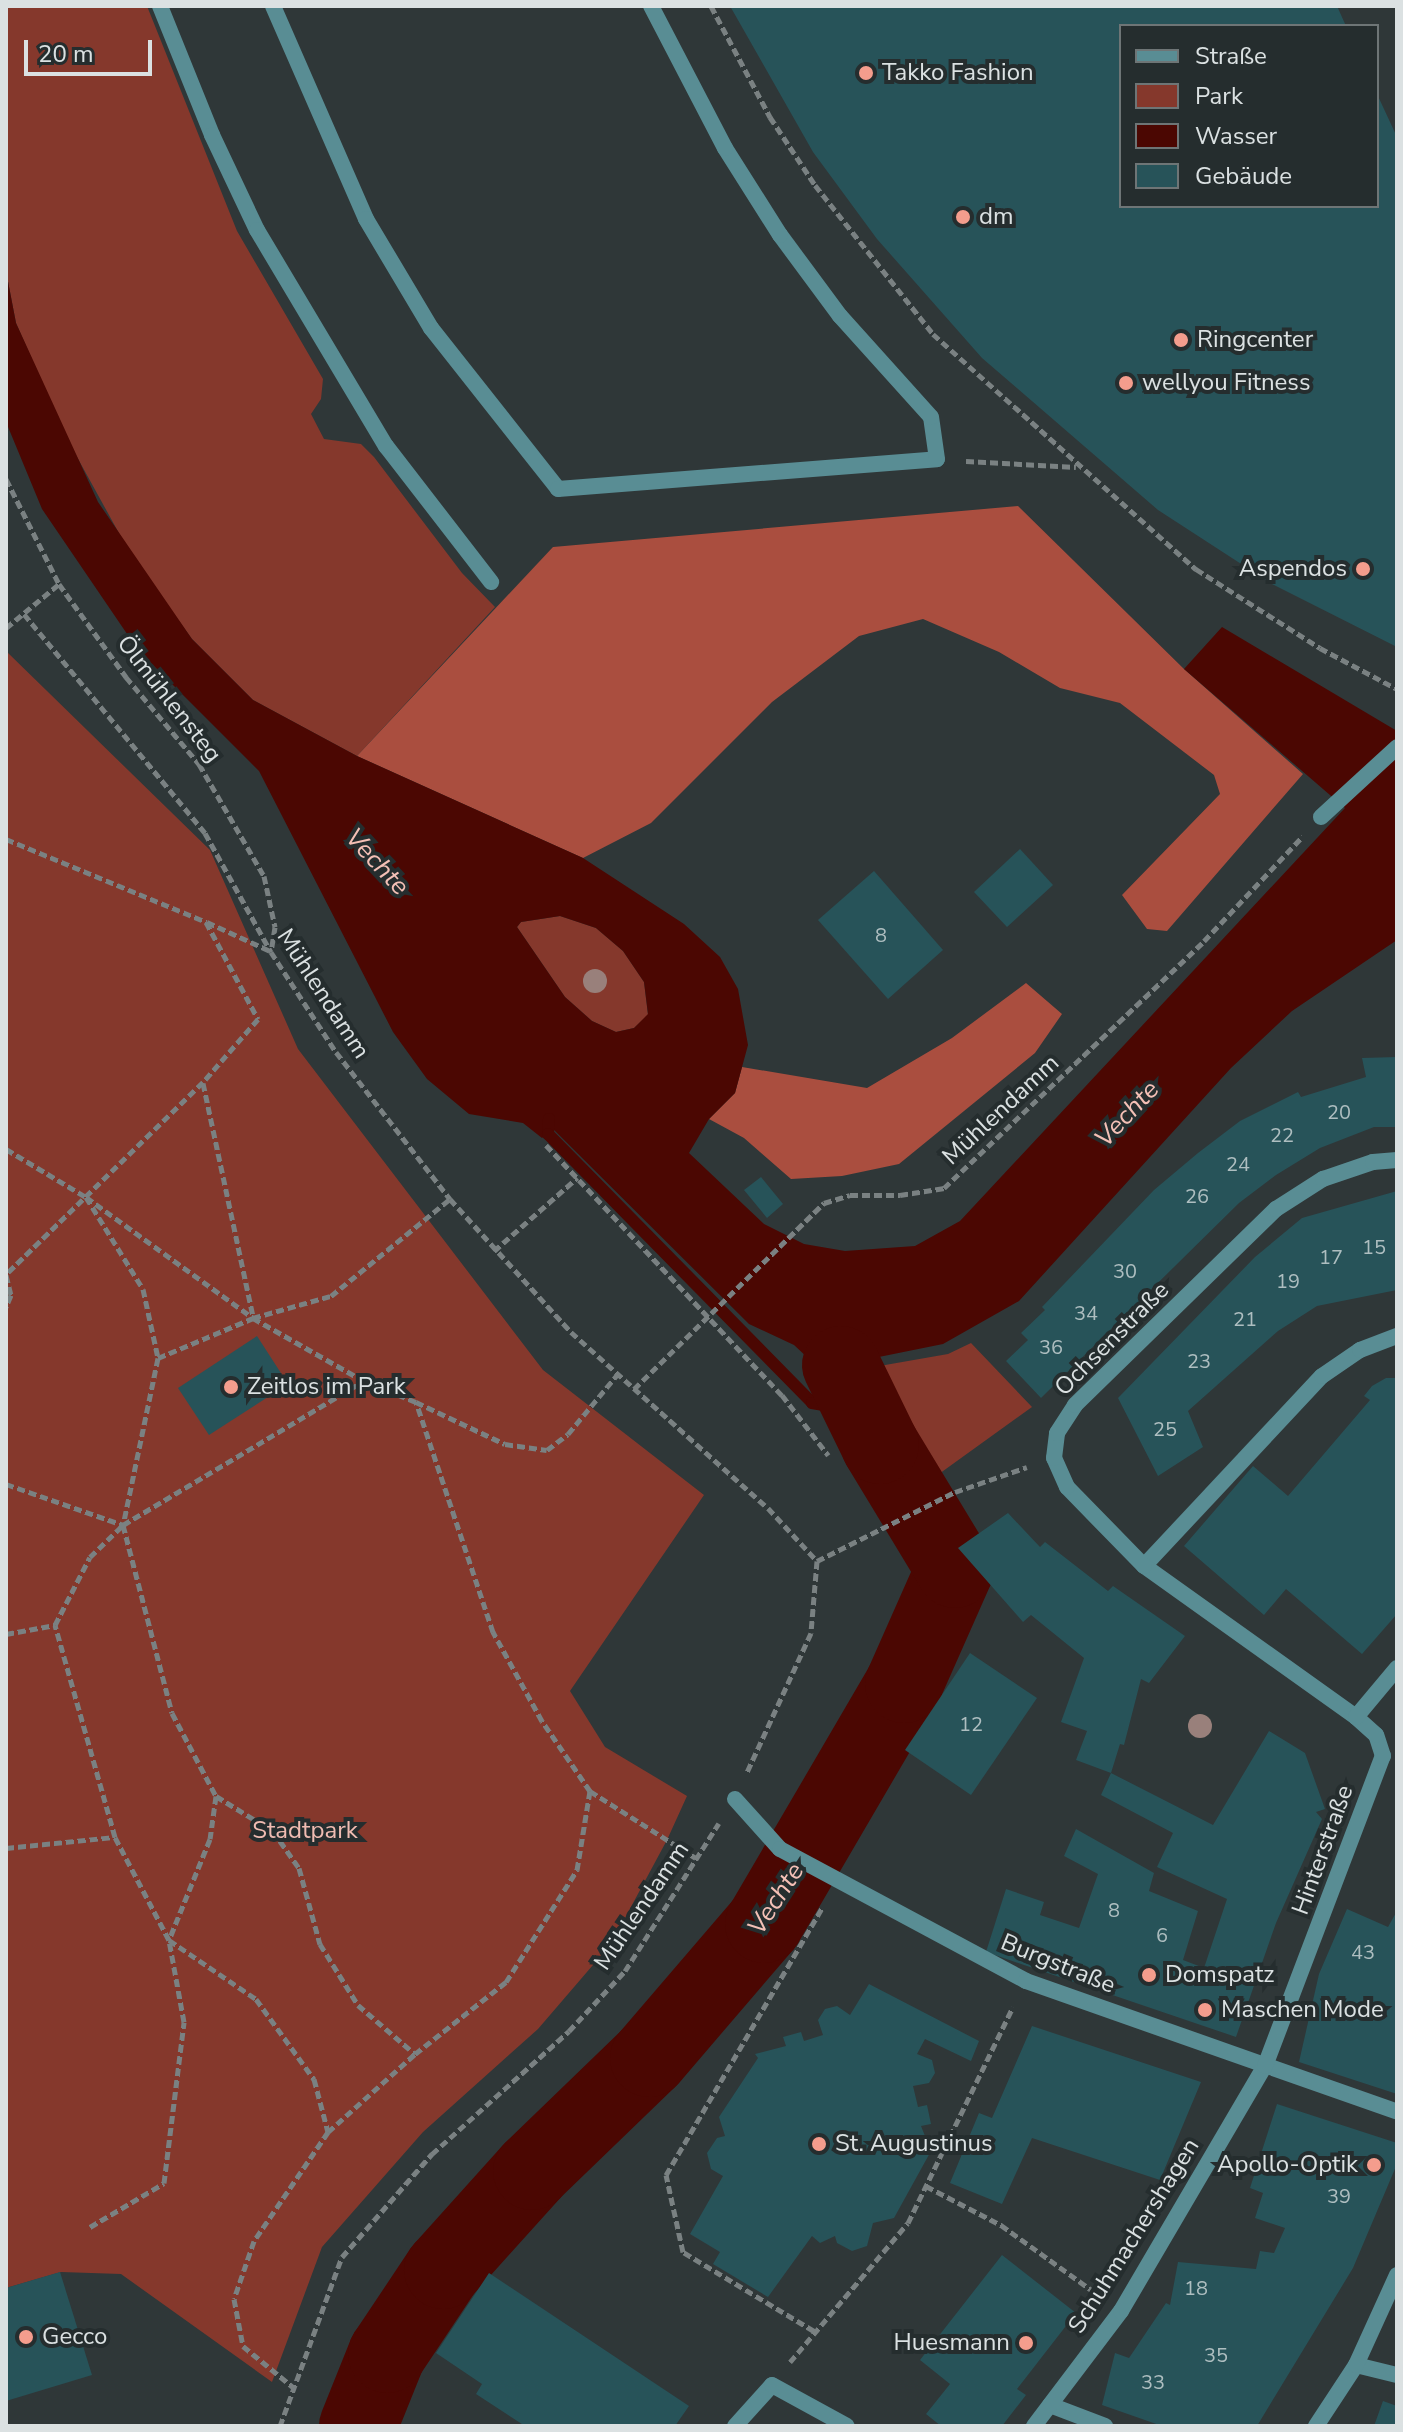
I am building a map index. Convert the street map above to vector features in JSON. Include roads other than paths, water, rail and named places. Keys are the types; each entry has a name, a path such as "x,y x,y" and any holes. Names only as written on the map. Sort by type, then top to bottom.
{"street":[{"path":"160,6 212,135 271,255 386,446 491,582"},
{"path":"273,6 366,219 431,328 558,489 771,476 937,459 931,417 840,316 780,235 725,148 651,6"},
{"path":"1321,817 1397,747"},
{"name":"Ochsenstraße","path":"1144,1566 1067,1487 1054,1458 1057,1433 1075,1405 1276,1209 1323,1179 1373,1162 1397,1160"},
{"path":"1397,1336 1360,1350 1322,1376 1144,1566 1356,1717 1397,1668"},
{"name":"Hinterstraße","path":"1265,2066 1383,1756 1376,1735 1356,1717"},
{"name":"Burgstraße","path":"735,1799 780,1849 1026,1981 1397,2112"},
{"name":"Schuhmachershagen","path":"1034,2426 1121,2311 1265,2066"},
{"path":"1316,2426 1356,2365 1397,2275"},
{"path":"1356,2365 1397,2375"},
{"path":"735,2426 772,2385 847,2426"},
{"path":"1050,2405 1105,2426"}],"water":[{"path":"6,271 16,323 98,502 192,639 253,700 357,756 583,858 684,924 720,957 738,989 748,1045 735,1093 709,1119 689,1153 764,1224 804,1244 845,1251 915,1246 960,1221 1345,808 1184,669 1222,627 1397,731 1397,940 1292,1011 1231,1068 1019,1301 943,1344 864,1360 914,1445 864,1472 824,1418 828,1393 823,1372 794,1345 749,1324 553,1129 542,1138 523,1123 469,1114 427,1079 393,1032 259,771 138,650 42,509 6,422","holes":["560,916 596,928 623,951 644,982 648,1014 634,1028 616,1032 592,1021 565,997 517,927 521,922"]}],"waterway":[{"path":"549,1119 548,1134 812,1403 840,1408"},
{"name":"Vechte","path":"358,2426 387,2354 443,2270 532,2171 649,2058 764,1924 904,1684 955,1569 880,1445 841,1365"}],"place":[{"name":"Takko Fashion","path":"866,73"},
{"name":"dm","path":"963,217"},
{"name":"Ringcenter","path":"1181,340"},
{"name":"wellyou Fitness","path":"1126,383"},
{"name":"Aspendos","path":"1363,569"},
{"name":"Zeitlos im Park","path":"231,1387"},
{"name":"Domspatz","path":"1149,1975"},
{"name":"Maschen Mode","path":"1205,2010"},
{"name":"St. Augustinus","path":"819,2144"},
{"name":"Apollo-Optik","path":"1374,2165"},
{"name":"Gecco","path":"26,2337"},
{"name":"Huesmann","path":"1026,2343"}],"park label":[{"name":"Stadtpark","path":"305,1831"}]}
